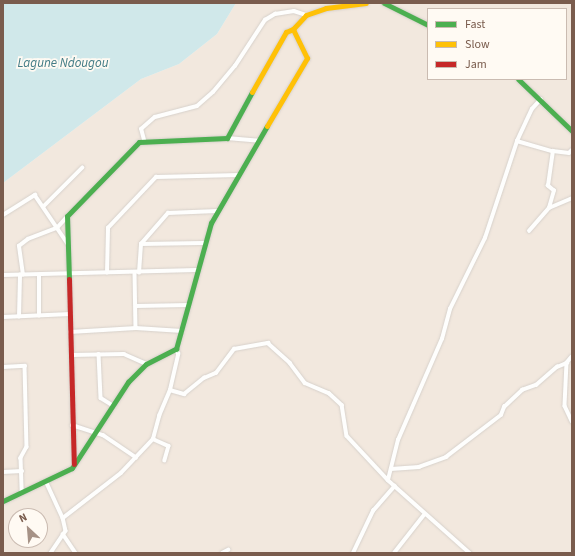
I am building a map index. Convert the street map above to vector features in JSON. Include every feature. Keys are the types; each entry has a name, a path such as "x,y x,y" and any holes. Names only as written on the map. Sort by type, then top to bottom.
{"street":[{"path":"227,138 286,32 293,28 306,15 326,8 366,3"},
{"path":"384,3 427,24"},
{"path":"144,140 141,129 155,117 197,106 213,92 235,66 265,20 275,14 294,11 306,15"},
{"path":"63,518 121,473 153,439 159,416 170,390 178,354 176,349 182,331 203,243 217,211 307,58 293,28"},
{"path":"519,80 541,99 572,131"},
{"path":"388,480 400,436 442,339 450,309 485,238 517,141 532,109 541,99"},
{"path":"19,317 22,275 19,246 28,239 57,228 139,142 144,140 227,138 259,141"},
{"path":"517,141 553,151 572,150"},
{"path":"529,231 549,208 554,191 548,186 553,151"},
{"path":"44,206 82,168"},
{"path":"107,273 108,228 156,177 239,175"},
{"path":"3,215 35,195 70,246"},
{"path":"549,208 572,198"},
{"path":"136,328 137,273 140,244 168,213 217,211"},
{"path":"67,216 70,246 70,332 74,464"},
{"path":"140,244 203,243"},
{"path":"3,275 39,276 69,272 137,273 196,270"},
{"path":"39,276 39,316"},
{"path":"136,306 188,305"},
{"path":"3,317 70,314"},
{"path":"70,332 136,328 182,331"},
{"path":"170,390 184,394 204,378 216,373 234,349 268,343 290,363 305,383 329,393 342,405 348,436 388,480 424,515 470,553"},
{"path":"3,500 72,468 114,406 128,382 146,364 176,349"},
{"path":"99,354 101,398 114,406"},
{"path":"71,355 131,355 146,364"},
{"path":"390,469 419,467 446,457 501,415 504,407 522,390 536,385 557,367 567,363 572,356"},
{"path":"567,363 565,406 572,421"},
{"path":"3,367 25,366 27,447 21,458 22,492"},
{"path":"72,425 96,433 136,457"},
{"path":"153,439 169,446 165,460"},
{"path":"3,472 22,470"},
{"path":"46,481 63,518 66,531 51,553"},
{"path":"353,553 373,510 395,486"},
{"path":"394,553 424,515"},
{"path":"63,534 76,553"},
{"path":"222,553 228,550"}],"shaded area":[{"path":"236,3 572,3 572,553 3,553 3,183 141,79 179,64 217,34"}],"water":[{"name":"Lagune Ndougou","path":"3,3 236,3 217,34 179,64 141,79 3,183"}],"traffic: fast":[{"path":"384,3 427,24"},
{"path":"519,80 572,131"},
{"path":"69,279 67,216 139,142 227,138 252,92"},
{"path":"3,501 72,468 128,382 146,364 176,349 211,223 267,126"}],"traffic: slow":[{"path":"267,126 307,58 293,29 306,15 326,8 366,3"},
{"path":"252,92 286,32 293,29"}],"traffic: jam":[{"path":"69,279 74,464"}]}
